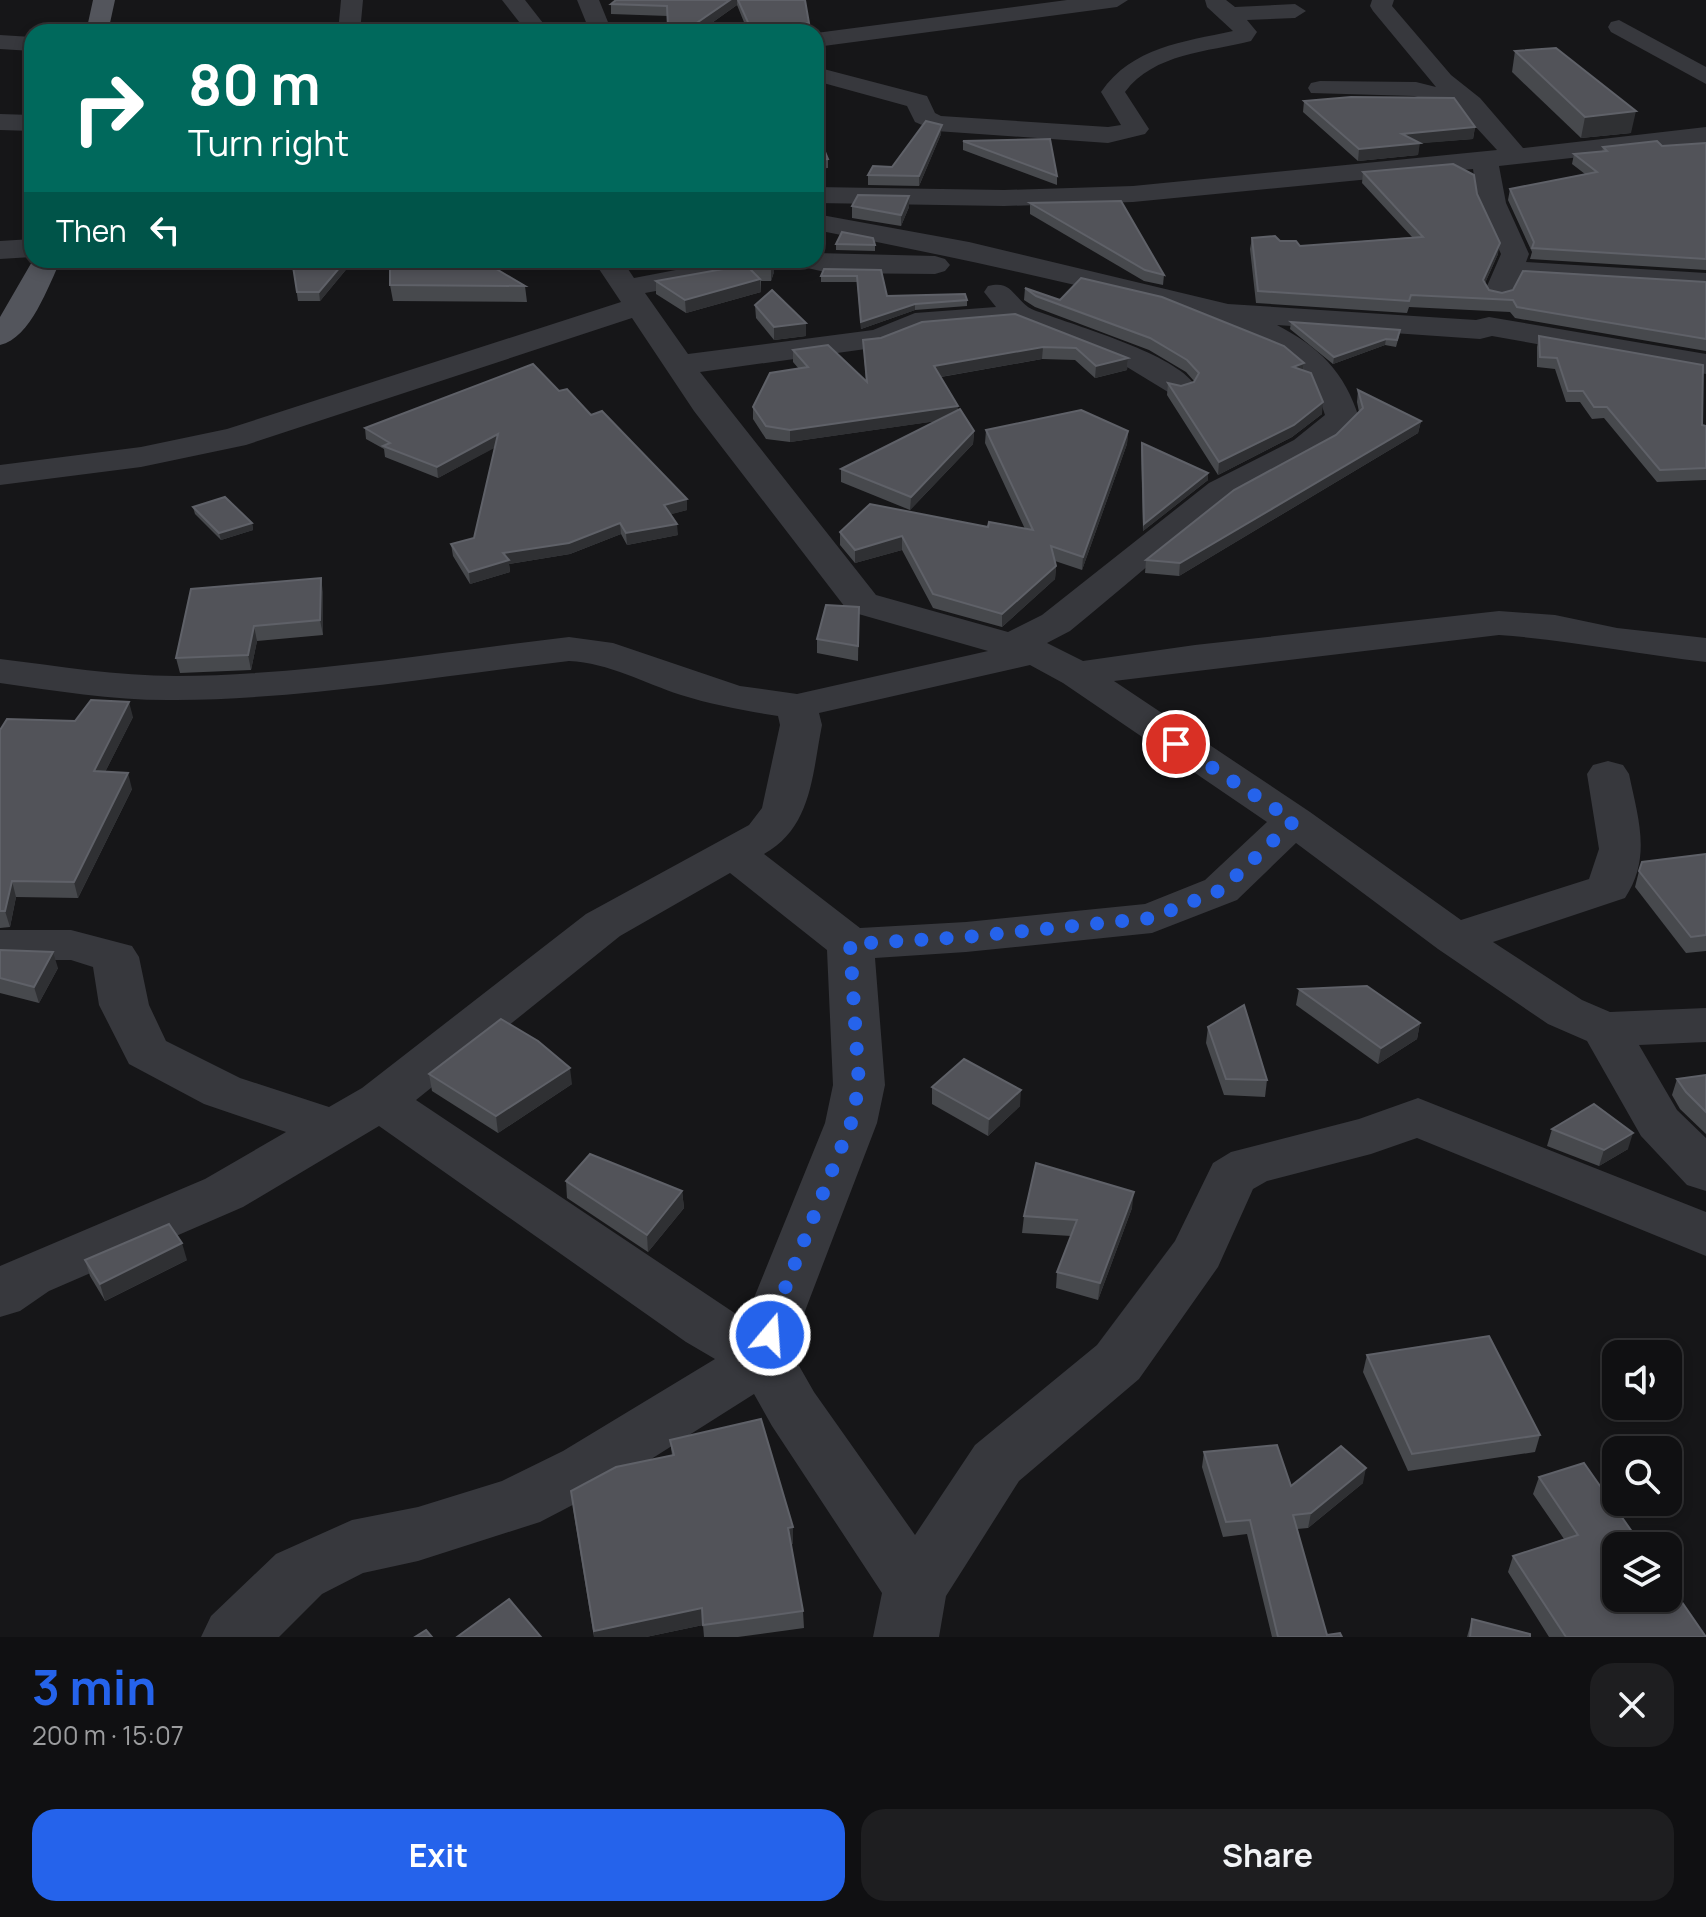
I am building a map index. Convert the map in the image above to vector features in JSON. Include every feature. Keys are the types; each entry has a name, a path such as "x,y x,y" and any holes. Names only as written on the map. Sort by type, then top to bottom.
{"main road":[{"path":"99,24 104,0"},
{"path":"0,336 15,318 43,268"}],"street":[{"path":"350,24 352,0"},
{"path":"513,0 527,24"},
{"path":"588,0 598,24"},
{"path":"824,38 979,9 1117,0"},
{"path":"1383,0 1381,6 1419,54 1442,80 1471,103 1516,156"},
{"path":"1222,7 1295,11"},
{"path":"824,76 918,101 924,117 936,123 1125,134 1136,129 1113,92 1120,79 1148,61 1243,36 1246,32 1222,7"},
{"path":"1619,27 1706,77"},
{"path":"0,42 24,44"},
{"path":"1320,88 1416,89 1436,95 1456,90"},
{"path":"824,195 1004,198 1133,194 1706,135"},
{"path":"1485,160 1492,203 1515,254 1498,294 1489,326"},
{"path":"829,225 1228,313 1480,330 1489,326 1706,364"},
{"path":"0,250 24,248"},
{"path":"824,263 974,258"},
{"path":"974,258 1018,314"},
{"path":"0,475 141,457 234,438 624,285 727,268"},
{"path":"1510,270 1706,282"},
{"path":"624,285 679,365 862,603 1035,652"},
{"path":"1228,313 1296,349 1324,370 1338,395 1342,418 1306,447 1221,490 1056,623 1017,643 1077,674 1201,761 1294,821 1455,938 1565,1012 1605,1029 1706,1025"},
{"path":"679,365 880,338 915,322 1018,314 1138,360 1179,385"},
{"path":"1077,674 1195,657 1499,623 1555,627 1617,640 1706,650"},
{"path":"0,671 100,684 175,688 304,680 569,649 599,651 697,687 739,698 797,706 1035,652"},
{"path":"0,1295 29,1276 224,1193 380,1101 603,925 765,835 784,809 801,725 797,706"},
{"path":"1455,938 1609,888 1621,849 1608,774"},
{"path":"732,852 850,944 966,937 1152,918 1221,890 1294,821"},
{"path":"234,1637 299,1574 352,1548 418,1534 518,1503 585,1469 764,1358 776,1311 851,1123 859,1085 850,944"},
{"path":"0,945 71,945 115,957 124,1005 147,1052 222,1091 333,1128"},
{"path":"1605,1029 1659,1123 1706,1171"},
{"path":"380,1101 706,1326 764,1358 911,1613"},
{"path":"911,1613 997,1463 1118,1362 1198,1252 1232,1177 1250,1166 1371,1135 1418,1117 1706,1235"}],"building":[{"path":"616,0 730,0 695,24 668,24 667,6 611,4"},
{"path":"738,0 805,0 809,23 749,24"},
{"path":"1556,48 1636,111 1585,117 1515,51"},
{"path":"1351,97 1454,98 1475,127 1402,134 1420,143 1359,149 1304,101"},
{"path":"926,121 942,125 919,176 868,175 873,166 892,167"},
{"path":"1050,139 1057,176 963,141"},
{"path":"1657,141 1662,146 1706,143 1706,259 1532,248 1534,242 1510,189 1597,172 1574,154 1607,151 1603,147"},
{"path":"1453,164 1474,175 1477,194 1500,243 1483,280 1489,290 1502,293 1513,290 1523,271 1706,282 1706,339 1517,307 1513,300 1411,295 1409,301 1258,291 1252,238 1275,236 1280,241 1296,241 1300,246 1423,237 1363,172"},
{"path":"858,195 909,196 901,215 852,206"},
{"path":"1121,201 1164,275 1145,270 1030,203"},
{"path":"842,232 873,238 875,245 836,244"},
{"path":"293,268 339,268 319,292 297,292"},
{"path":"390,268 495,268 525,286 390,285"},
{"path":"729,268 771,268 750,269 760,279 685,300 656,281"},
{"path":"824,269 881,270 887,296 965,294 967,300 915,304 861,322 857,276 821,276"},
{"path":"1081,278 1162,297 1284,346 1304,363 1293,367 1311,373 1323,402 1294,425 1219,462 1168,383 1181,386 1194,382 1199,373 1187,360 1150,338 1036,296 1025,288 1060,300"},
{"path":"772,290 806,323 774,327 755,305"},
{"path":"1015,314 1128,358 1096,366 1076,348 1043,347 934,366 958,406 790,430 766,426 753,407 770,373 808,367 793,350 828,345 867,382 863,340 881,338 922,322"},
{"path":"1291,322 1400,330 1397,340 1386,339 1334,357"},
{"path":"1539,336 1703,365 1702,425 1706,426 1706,468 1660,470 1607,407 1594,407 1583,391 1568,391 1557,358 1540,357"},
{"path":"533,364 559,391 567,389 591,415 602,411 687,499 664,505 677,524 626,533 620,523 569,543 503,553 509,560 469,572 451,544 474,538 498,434 437,467 383,446 390,443 365,428"},
{"path":"1358,390 1421,421 1180,563 1146,560 1234,490 1336,435 1363,408"},
{"path":"960,409 974,431 911,497 841,469"},
{"path":"1081,410 1128,431 1083,557 1051,546 1056,566 1002,614 933,594 902,536 855,550 840,532 870,504 988,527 989,522 1033,530 986,430"},
{"path":"1142,443 1208,473 1144,524"},
{"path":"225,497 252,523 219,533 193,507"},
{"path":"321,578 320,620 254,626 248,655 176,658 191,589"},
{"path":"826,605 859,607 858,646 817,639"},
{"path":"91,700 129,702 94,771 128,773 74,882 12,881 5,911 0,911 0,730 7,719 75,721"},
{"path":"1706,854 1706,935 1691,937 1639,871 1642,862"},
{"path":"0,950 53,952 34,987 0,978"},
{"path":"1367,986 1420,1023 1381,1048 1299,989"},
{"path":"1244,1005 1267,1080 1226,1079 1208,1027"},
{"path":"501,1019 538,1041 570,1068 496,1116 429,1074"},
{"path":"964,1059 1021,1090 989,1119 932,1087"},
{"path":"1706,1075 1706,1112 1677,1079"},
{"path":"1594,1104 1633,1133 1604,1150 1552,1129"},
{"path":"590,1154 682,1191 647,1235 566,1181"},
{"path":"1036,1163 1134,1192 1100,1283 1057,1272 1077,1220 1024,1216"},
{"path":"169,1224 182,1243 100,1284 85,1260"},
{"path":"1489,1336 1540,1435 1412,1454 1367,1355"},
{"path":"761,1419 793,1527 788,1528 803,1611 703,1625 702,1608 594,1631 571,1491 616,1467 674,1455 670,1440"},
{"path":"1277,1445 1291,1486 1341,1446 1366,1468 1311,1513 1293,1515 1327,1635 1340,1633 1342,1637 1278,1637 1250,1520 1226,1522 1204,1452"},
{"path":"1584,1463 1602,1489 1602,1516 1621,1516 1632,1532 1602,1532 1602,1612 1682,1612 1682,1602 1706,1637 1566,1637 1513,1556 1578,1535 1539,1477"},
{"path":"509,1599 541,1637 457,1637"},
{"path":"1472,1619 1530,1634 1530,1637 1470,1637"},
{"path":"426,1630 432,1637 415,1637"}],"route":[{"path":"770,1335 776,1311 851,1123 859,1085 850,944 966,937 1152,918 1221,890 1294,821 1176,744"}]}
